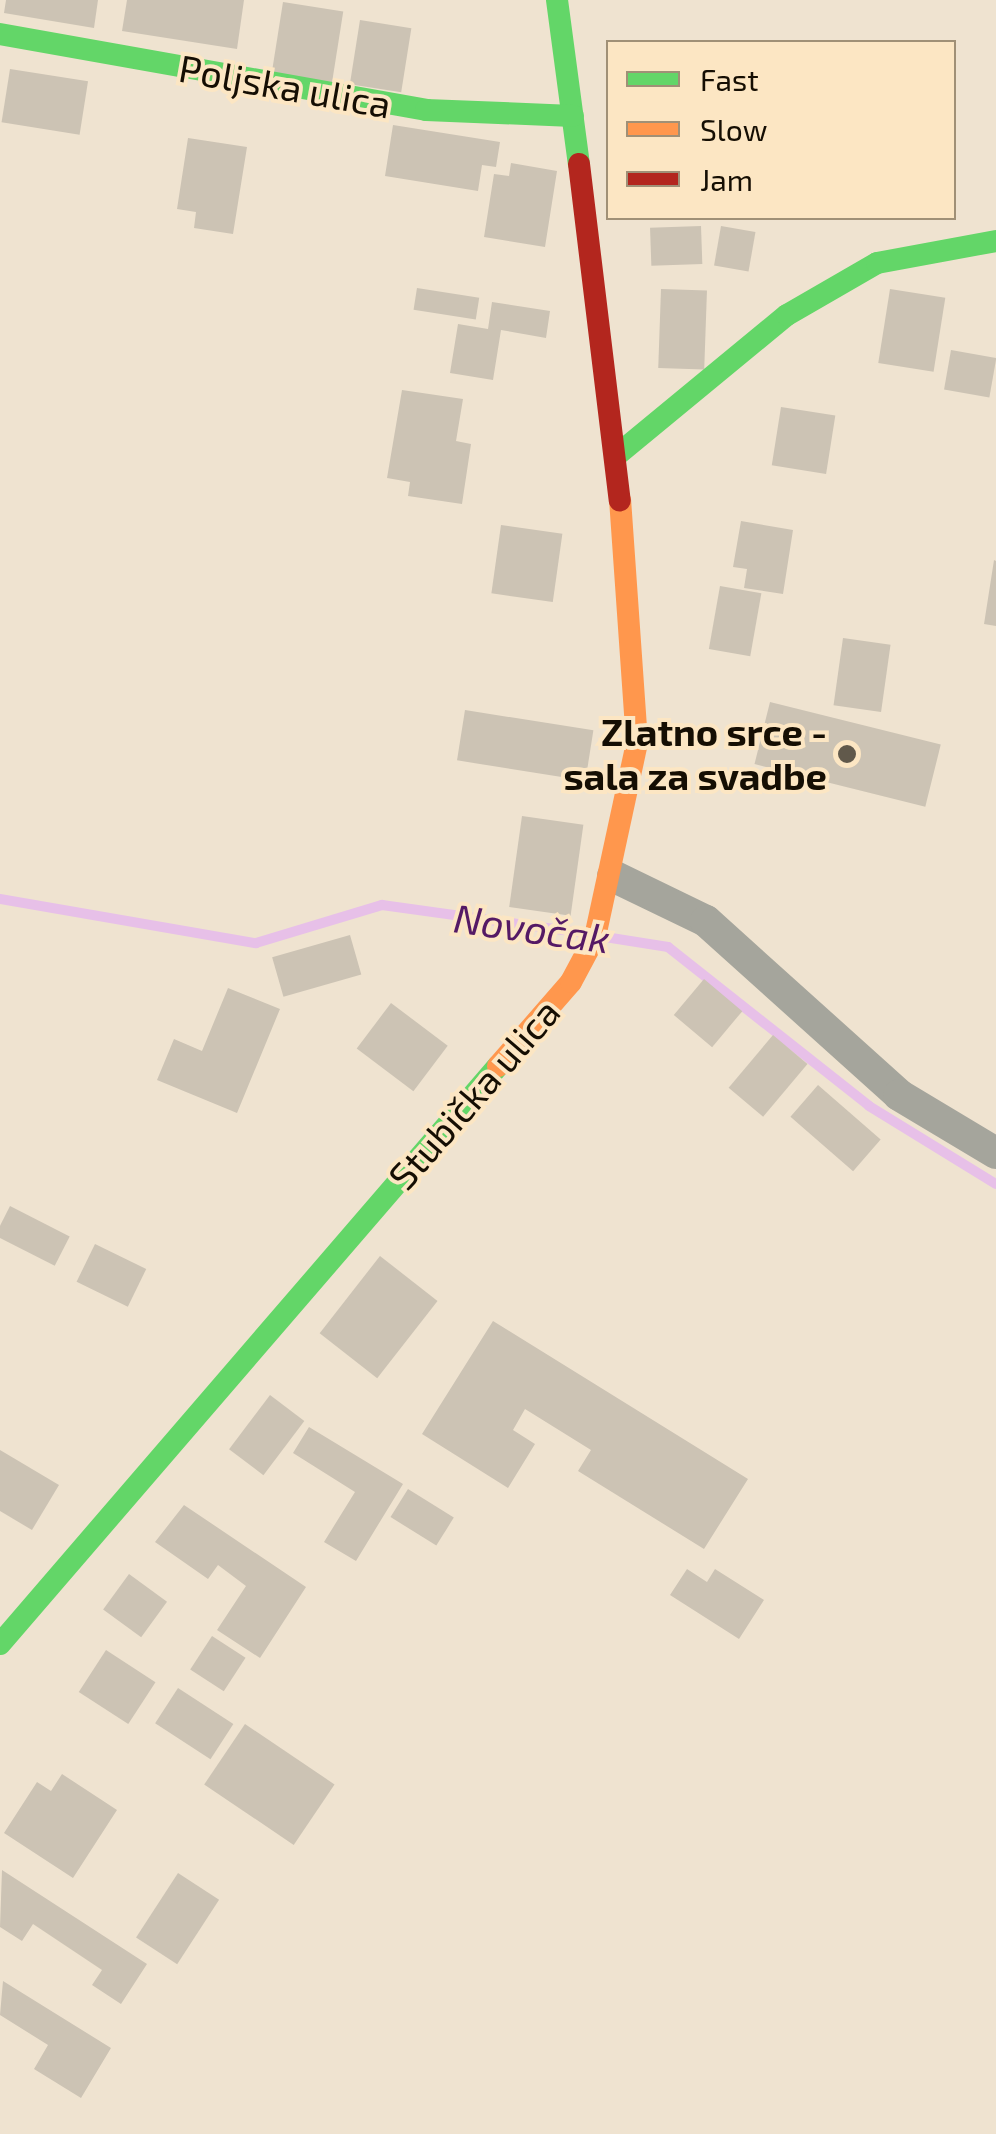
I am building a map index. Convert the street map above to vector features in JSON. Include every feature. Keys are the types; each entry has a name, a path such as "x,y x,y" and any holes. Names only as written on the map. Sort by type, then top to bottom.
{"main road":[{"name":"Stubička ulica","path":"0,1644 558,996 599,927 613,876 637,742 618,454 557,0"},
{"name":"Poljska ulica","path":"0,34 426,110 572,116"},
{"path":"618,454 787,316 877,263 996,241"}],"street":[{"path":"613,876 706,921 899,1094 996,1153"}],"building":[{"path":"6,0 98,0 94,28 4,13"},
{"path":"127,0 244,0 237,49 122,31"},
{"path":"283,2 343,12 332,83 272,73"},
{"path":"360,20 411,28 401,92 350,84"},
{"path":"10,69 88,81 80,135 2,122"},
{"path":"393,125 500,142 496,167 482,165 478,191 385,176"},
{"path":"188,138 247,147 233,234 194,228 196,212 177,209"},
{"path":"511,163 557,171 545,247 484,237 494,174 509,176"},
{"path":"701,226 702,264 651,266 650,228"},
{"path":"721,226 755,232 749,271 714,265"},
{"path":"417,288 479,298 476,320 414,310"},
{"path":"661,289 707,291 704,370 658,368"},
{"path":"890,289 945,298 934,372 878,363"},
{"path":"492,302 550,311 546,338 501,330 493,380 450,373 458,324 488,329"},
{"path":"951,350 996,358 989,397 944,389"},
{"path":"402,390 463,399 456,441 471,444 462,504 408,496 410,482 387,478"},
{"path":"781,407 835,416 826,474 772,465"},
{"path":"741,521 793,530 783,594 744,588 747,569 733,567"},
{"path":"501,525 562,534 553,602 491,593"},
{"path":"996,561 996,626 984,624"},
{"path":"720,586 761,593 750,656 709,649"},
{"path":"843,638 891,645 881,712 834,705"},
{"name":"Zlatno srce - sala za svadbe","path":"770,702 941,745 925,807 755,764"},
{"path":"465,710 593,730 585,781 457,760"},
{"path":"522,816 583,825 571,916 509,907"},
{"path":"350,935 361,974 283,997 272,957"},
{"path":"704,979 742,1011 712,1047 674,1015"},
{"path":"228,988 280,1009 237,1113 157,1080 174,1039 202,1051"},
{"path":"391,1003 448,1046 413,1091 357,1049"},
{"path":"773,1035 807,1064 763,1117 729,1088"},
{"path":"818,1085 881,1139 853,1171 790,1117"},
{"path":"10,1206 70,1236 55,1266 0,1238 0,1226"},
{"path":"95,1244 146,1269 128,1307 77,1282"},
{"path":"380,1256 438,1301 377,1378 320,1333"},
{"path":"493,1321 748,1479 704,1549 578,1471 591,1450 525,1409 513,1430 535,1444 508,1488 422,1434"},
{"path":"270,1395 304,1421 263,1475 229,1449"},
{"path":"309,1427 403,1484 356,1561 324,1542 355,1492 293,1453"},
{"path":"0,1450 59,1485 32,1530 0,1511"},
{"path":"408,1489 454,1518 436,1546 391,1517"},
{"path":"184,1505 306,1587 260,1658 217,1630 246,1586 218,1565 208,1579 155,1542"},
{"path":"687,1569 707,1582 715,1569 764,1600 739,1639 670,1595"},
{"path":"129,1574 167,1602 141,1637 103,1610"},
{"path":"212,1636 246,1658 224,1691 190,1670"},
{"path":"106,1650 155,1682 128,1724 79,1692"},
{"path":"178,1688 233,1724 210,1759 155,1723"},
{"path":"245,1724 335,1784 294,1845 204,1785"},
{"path":"62,1774 117,1810 73,1878 4,1833 37,1782 51,1791"},
{"path":"2,1870 147,1964 121,2004 92,1985 102,1970 33,1924 22,1941 0,1927"},
{"path":"178,1873 219,1900 177,1964 136,1938"},
{"path":"3,1981 111,2048 81,2098 34,2069 48,2045 0,2015"}],"waterway":[{"name":"Novočak","path":"0,899 256,943 382,905 583,933"},
{"name":"Novočak","path":"605,937 668,947 869,1106 996,1184"}],"traffic: fast":[{"path":"557,0 579,164"},
{"path":"0,34 426,110 573,116"},
{"path":"617,455 787,315 877,263 996,241"},
{"path":"0,1644 498,1066"}],"traffic: slow":[{"path":"498,1066 571,982 595,937 637,742 620,501"}],"traffic: jam":[{"path":"579,164 620,501"}],"place":[{"name":"Zlatno srce - sala za svadbe","path":"847,754"}]}
